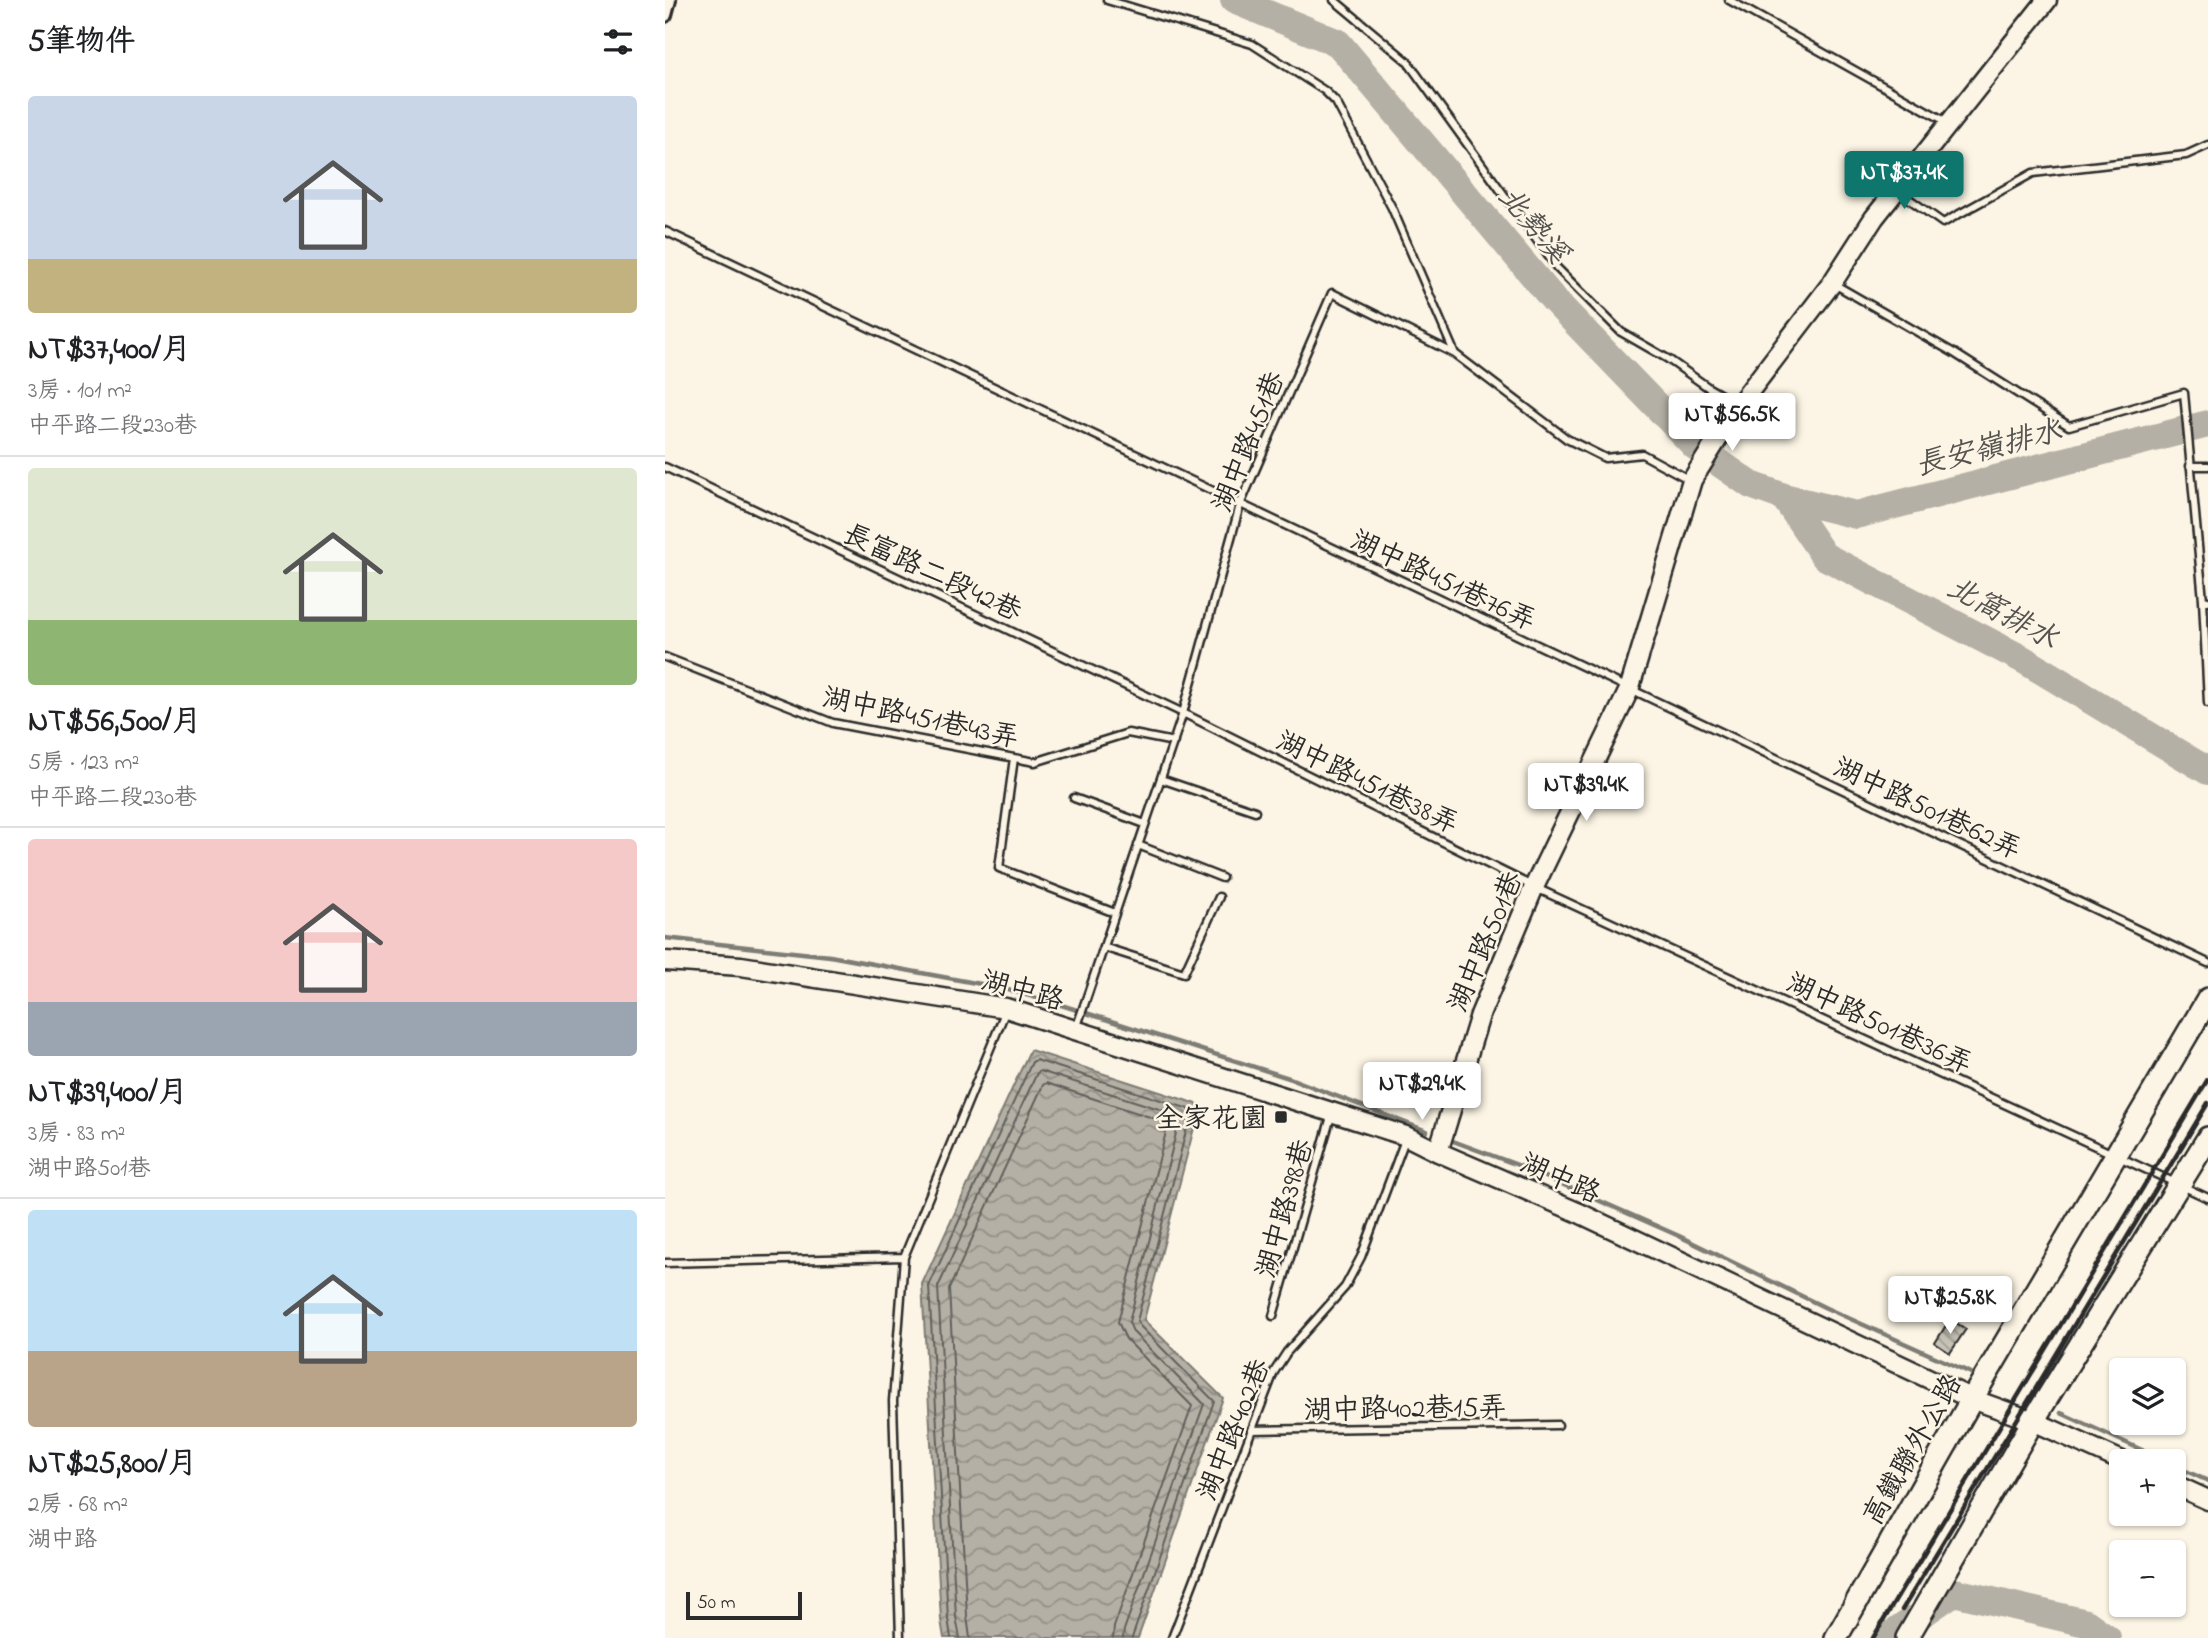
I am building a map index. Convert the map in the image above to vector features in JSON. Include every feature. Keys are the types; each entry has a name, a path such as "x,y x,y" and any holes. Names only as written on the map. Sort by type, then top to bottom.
{"main road":[{"name":"高鐵聯外公路","path":"1836,1638 1972,1399 2208,999"},
{"path":"1907,1638 2033,1421 2208,1138"}],"street":[{"path":"665,15 669,0"},
{"name":"湖中路501巷","path":"1437,1152 1481,1015 1534,887 1629,690 1692,481 1739,405 1832,283 1874,218 2047,0"},
{"name":"湖中路","path":"665,961 741,966 1006,1008 1406,1136 1577,1212 1972,1399 2033,1421 2109,1455"},
{"path":"2186,1490 2208,1500"}],"lane":[{"path":"1107,0 1252,44 1325,90 1336,102 1392,208 1455,354"},
{"path":"1334,0 1407,61 1557,268 1621,332 1739,405"},
{"path":"1729,0 1949,123"},
{"path":"1896,190 1943,223 2033,173 2186,155 2208,145"},
{"name":"湖中路451巷76弄","path":"665,231 1629,690"},
{"path":"1832,283 1954,353 2069,426 2184,393 2205,601 2208,703"},
{"name":"湖中路451巷","path":"1075,1030 1184,713 1240,505 1332,292 1455,354 1567,439 1605,458 1642,454 1692,481"},
{"path":"2190,467 2208,466"},
{"name":"長富路二段42巷","path":"665,467 1184,713"},
{"name":"湖中路451巷43弄","path":"665,657 833,723 1035,762 1128,733 1174,742"},
{"name":"湖中路501巷62弄","path":"1629,690 2208,963"},
{"name":"湖中路451巷38弄","path":"1184,713 1534,887"},
{"path":"1014,758 999,868 1115,913"},
{"path":"1161,779 1255,811"},
{"path":"1074,798 1145,824"},
{"path":"1139,845 1222,878"},
{"name":"湖中路501巷36弄","path":"1534,887 2208,1198"},
{"path":"1103,947 1184,973 1219,897"},
{"path":"900,1638 893,1401 904,1257 1006,1008"},
{"name":"湖中路398巷","path":"1273,1316 1333,1112"},
{"name":"湖中路402巷","path":"1172,1638 1274,1372 1287,1352 1345,1287 1361,1257 1406,1136"},
{"path":"665,1264 904,1257"},
{"name":"湖中路402巷15弄","path":"1251,1430 1558,1425"}],"water":[{"path":"1030,1050 1200,1105 1144,1320 1223,1398 1138,1638 944,1638 922,1284"}],"building":[{"path":"1950,1319 1966,1329 1950,1353 1935,1343"}],"waterway":[{"name":"北勢溪","path":"1234,0 1338,43 1554,300 1695,446 1751,485 1784,497 1856,515 2208,424"},
{"name":"北窩排水","path":"1784,497 1824,556 2024,660 2208,771"},
{"path":"665,938 830,956 997,987 1292,1079 1427,1131"},
{"path":"1453,1141 1523,1167 1679,1236 1826,1308 1971,1373"},
{"path":"2061,1413 2140,1449"},
{"path":"2186,1471 2208,1481"},
{"path":"1887,1638 1954,1592 2086,1623 2107,1638"}],"railway":[{"path":"1873,1638 2208,1079"},
{"path":"1902,1610 2208,1103"}],"place":[{"name":"全家花園","path":"1281,1117"}],"water label":[{"name":"長安嶺排水","path":"1988,447"}]}
